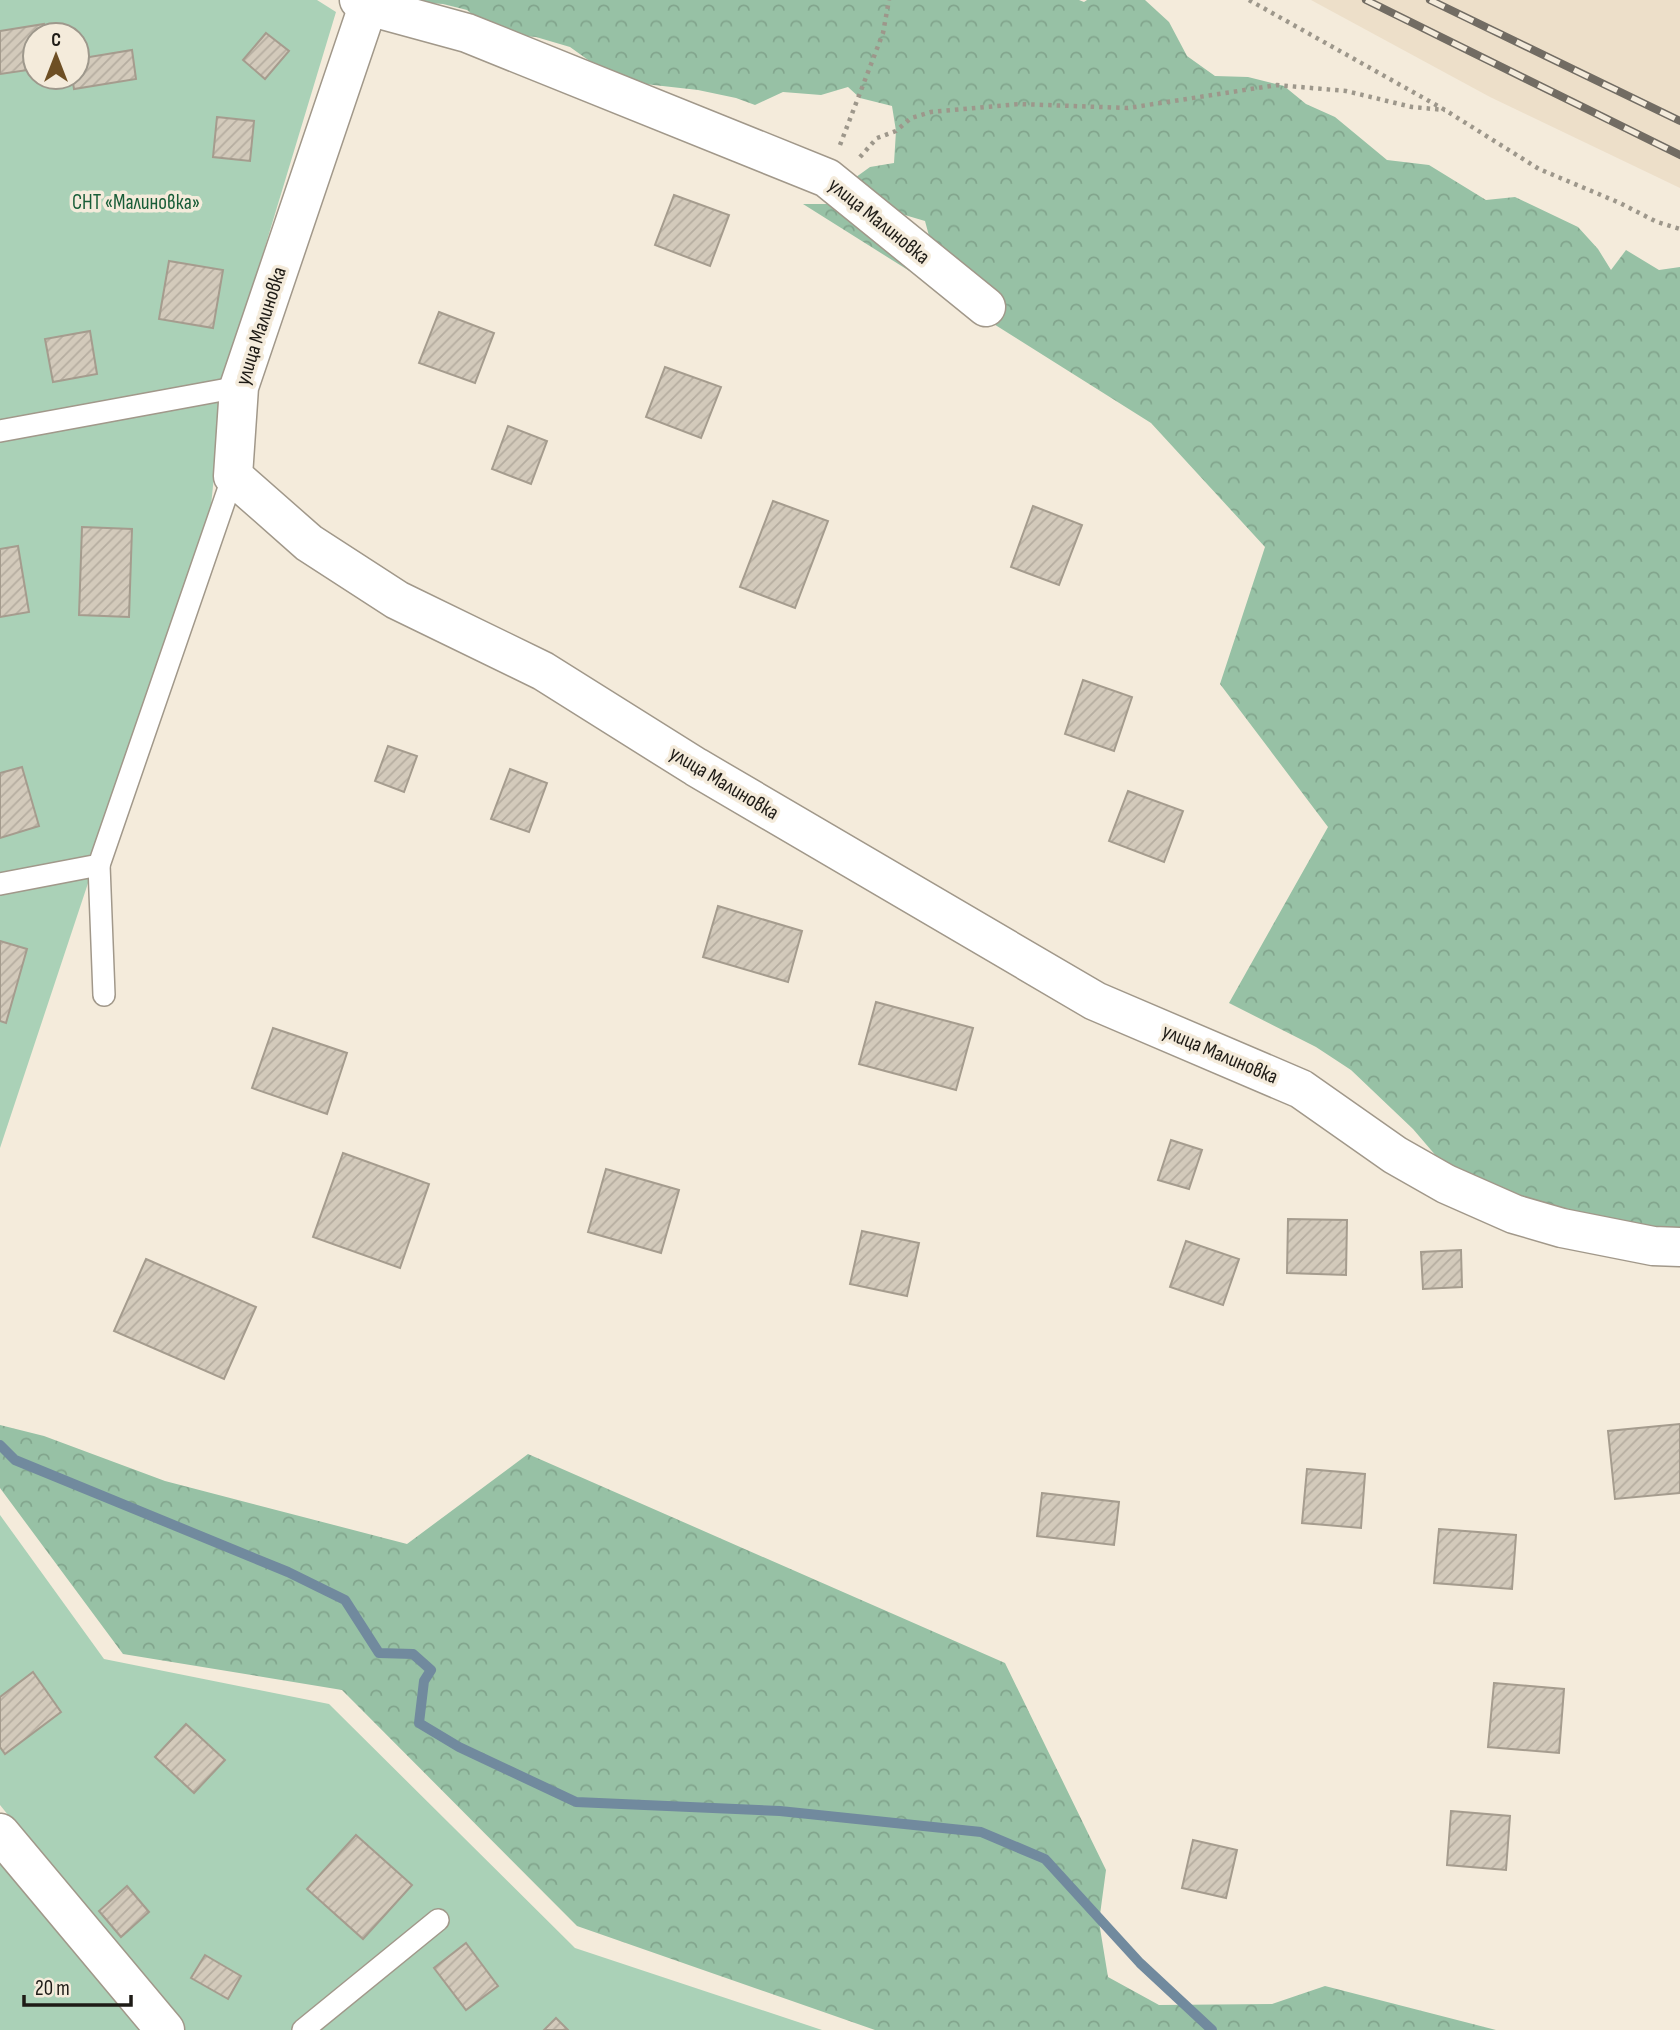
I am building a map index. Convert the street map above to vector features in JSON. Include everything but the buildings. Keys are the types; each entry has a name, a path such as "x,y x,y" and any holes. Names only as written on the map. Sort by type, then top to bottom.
{"street":[{"name":"улица Малиновка","path":"986,307 827,178 467,33 363,3 239,387 233,476 309,543 397,600 543,671 696,767 1095,1001 1301,1089 1395,1154 1446,1185 1514,1214 1563,1228 1653,1246 1680,1247"},
{"path":"0,1833 165,2030"}],"lane":[{"path":"0,431 239,387"},
{"path":"104,995 99,865 233,476"},
{"path":"0,884 99,865"},
{"path":"303,2030 438,1920"}],"path":[{"path":"827,178 883,33 889,0"},
{"path":"1249,0 1445,110 1539,169 1620,203 1657,222 1680,229"},
{"path":"827,178 863,155 877,138 896,131 912,118 931,111 1019,104 1128,108 1277,85 1346,91 1412,107 1445,110"}],"shaded area":[{"path":"1311,0 1680,0 1680,188 1490,97"}],"green space":[{"name":"СНТ «Малиновка»","path":"0,0 317,0 336,12 223,386 210,516 0,1148"},
{"path":"384,0 1145,0 1169,22 1187,56 1215,76 1248,77 1284,86 1306,104 1335,117 1387,160 1429,165 1486,200 1515,197 1578,227 1598,249 1611,270 1626,250 1659,270 1680,267 1680,1232 1559,1210 1449,1171 1413,1129 1351,1070 1316,1047 1229,1003 1328,827 1220,684 1265,547 1151,423 803,204 827,204 868,228 932,247 925,221 898,213 852,180 870,167 894,163 896,131 892,106 860,98 848,87 821,95 783,92 755,105 698,90 636,83 598,67 570,47 536,37 493,33 467,10 443,4"},
{"path":"0,1425 44,1436 165,1481 407,1544 528,1454 1005,1663 1106,1870 1099,1922 1108,1977 1159,2005 1272,2004 1325,1986 1496,2030 875,2030 577,1926 342,1690 123,1654 0,1488"},
{"path":"0,1515 104,1659 329,1704 575,1948 822,2030 182,2030 0,1805"},
{"path":"0,1857 140,2030 0,2030"}],"waterway":[{"path":"0,1445 15,1460 288,1572 345,1600 379,1653 413,1654 431,1670 424,1681 419,1723 459,1747 576,1802 780,1811 981,1832 1045,1859 1140,1963 1212,2030"}],"railway":[{"path":"1366,0 1680,155"},
{"path":"1430,0 1680,121"}]}
